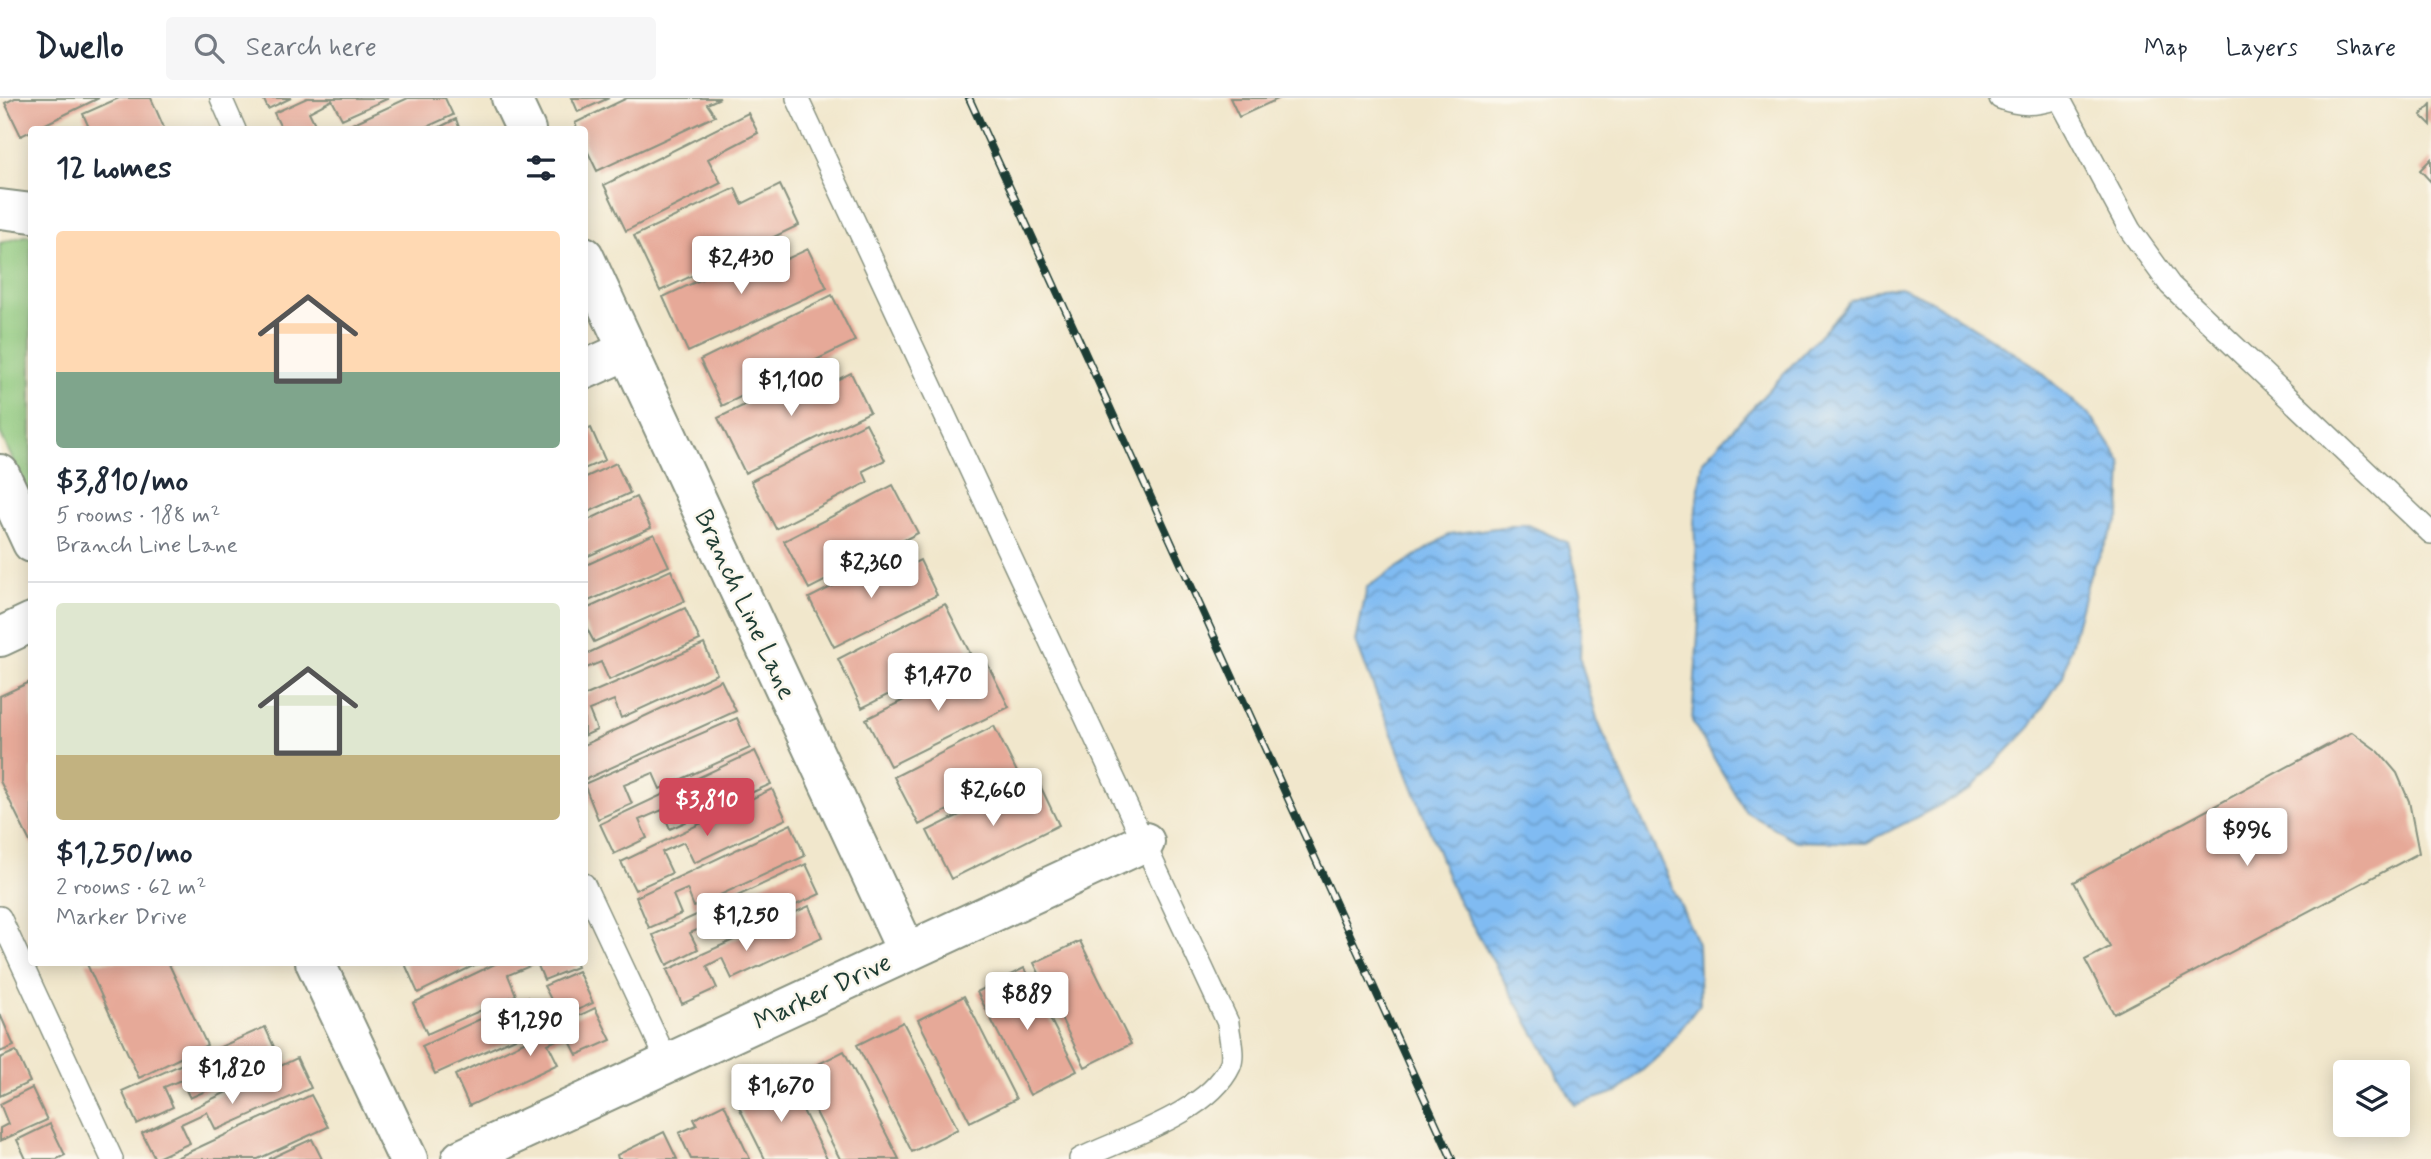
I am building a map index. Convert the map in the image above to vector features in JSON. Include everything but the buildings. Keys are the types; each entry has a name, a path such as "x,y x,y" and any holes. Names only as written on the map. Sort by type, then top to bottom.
{"street":[{"path":"511,98 524,126"},
{"path":"0,209 28,212"},
{"name":"Branch Line Lane","path":"588,265 907,952"},
{"path":"588,368 628,350"},
{"path":"0,474 28,534"},
{"path":"0,637 28,624"},
{"name":"Marker Drive","path":"461,1159 1145,842"},
{"path":"317,966 408,1159"}],"lane":[{"path":"221,98 233,126"},
{"path":"797,98 1228,1023 1231,1063 1217,1087 1191,1106 1080,1159"},
{"path":"2000,98 2016,104 2038,105 2058,98 2130,230 2170,285 2431,533"},
{"path":"588,893 668,1063"},
{"path":"0,917 112,1159"}],"green space":[{"path":"28,235 28,493 0,432 0,243"}],"water":[{"path":"1900,287 1928,299 2032,364 2093,419 2122,463 2120,516 2090,574 2063,676 2030,727 1970,790 1866,843 1796,841 1745,811 1692,721 1699,619 1694,522 1703,461 1851,301 1882,289"},
{"path":"1526,524 1568,543 1582,594 1580,659 1598,722 1698,944 1700,1004 1663,1052 1619,1091 1575,1105 1454,893 1356,642 1367,587 1450,534"}],"railway":[{"path":"969,98 1452,1159"}]}
